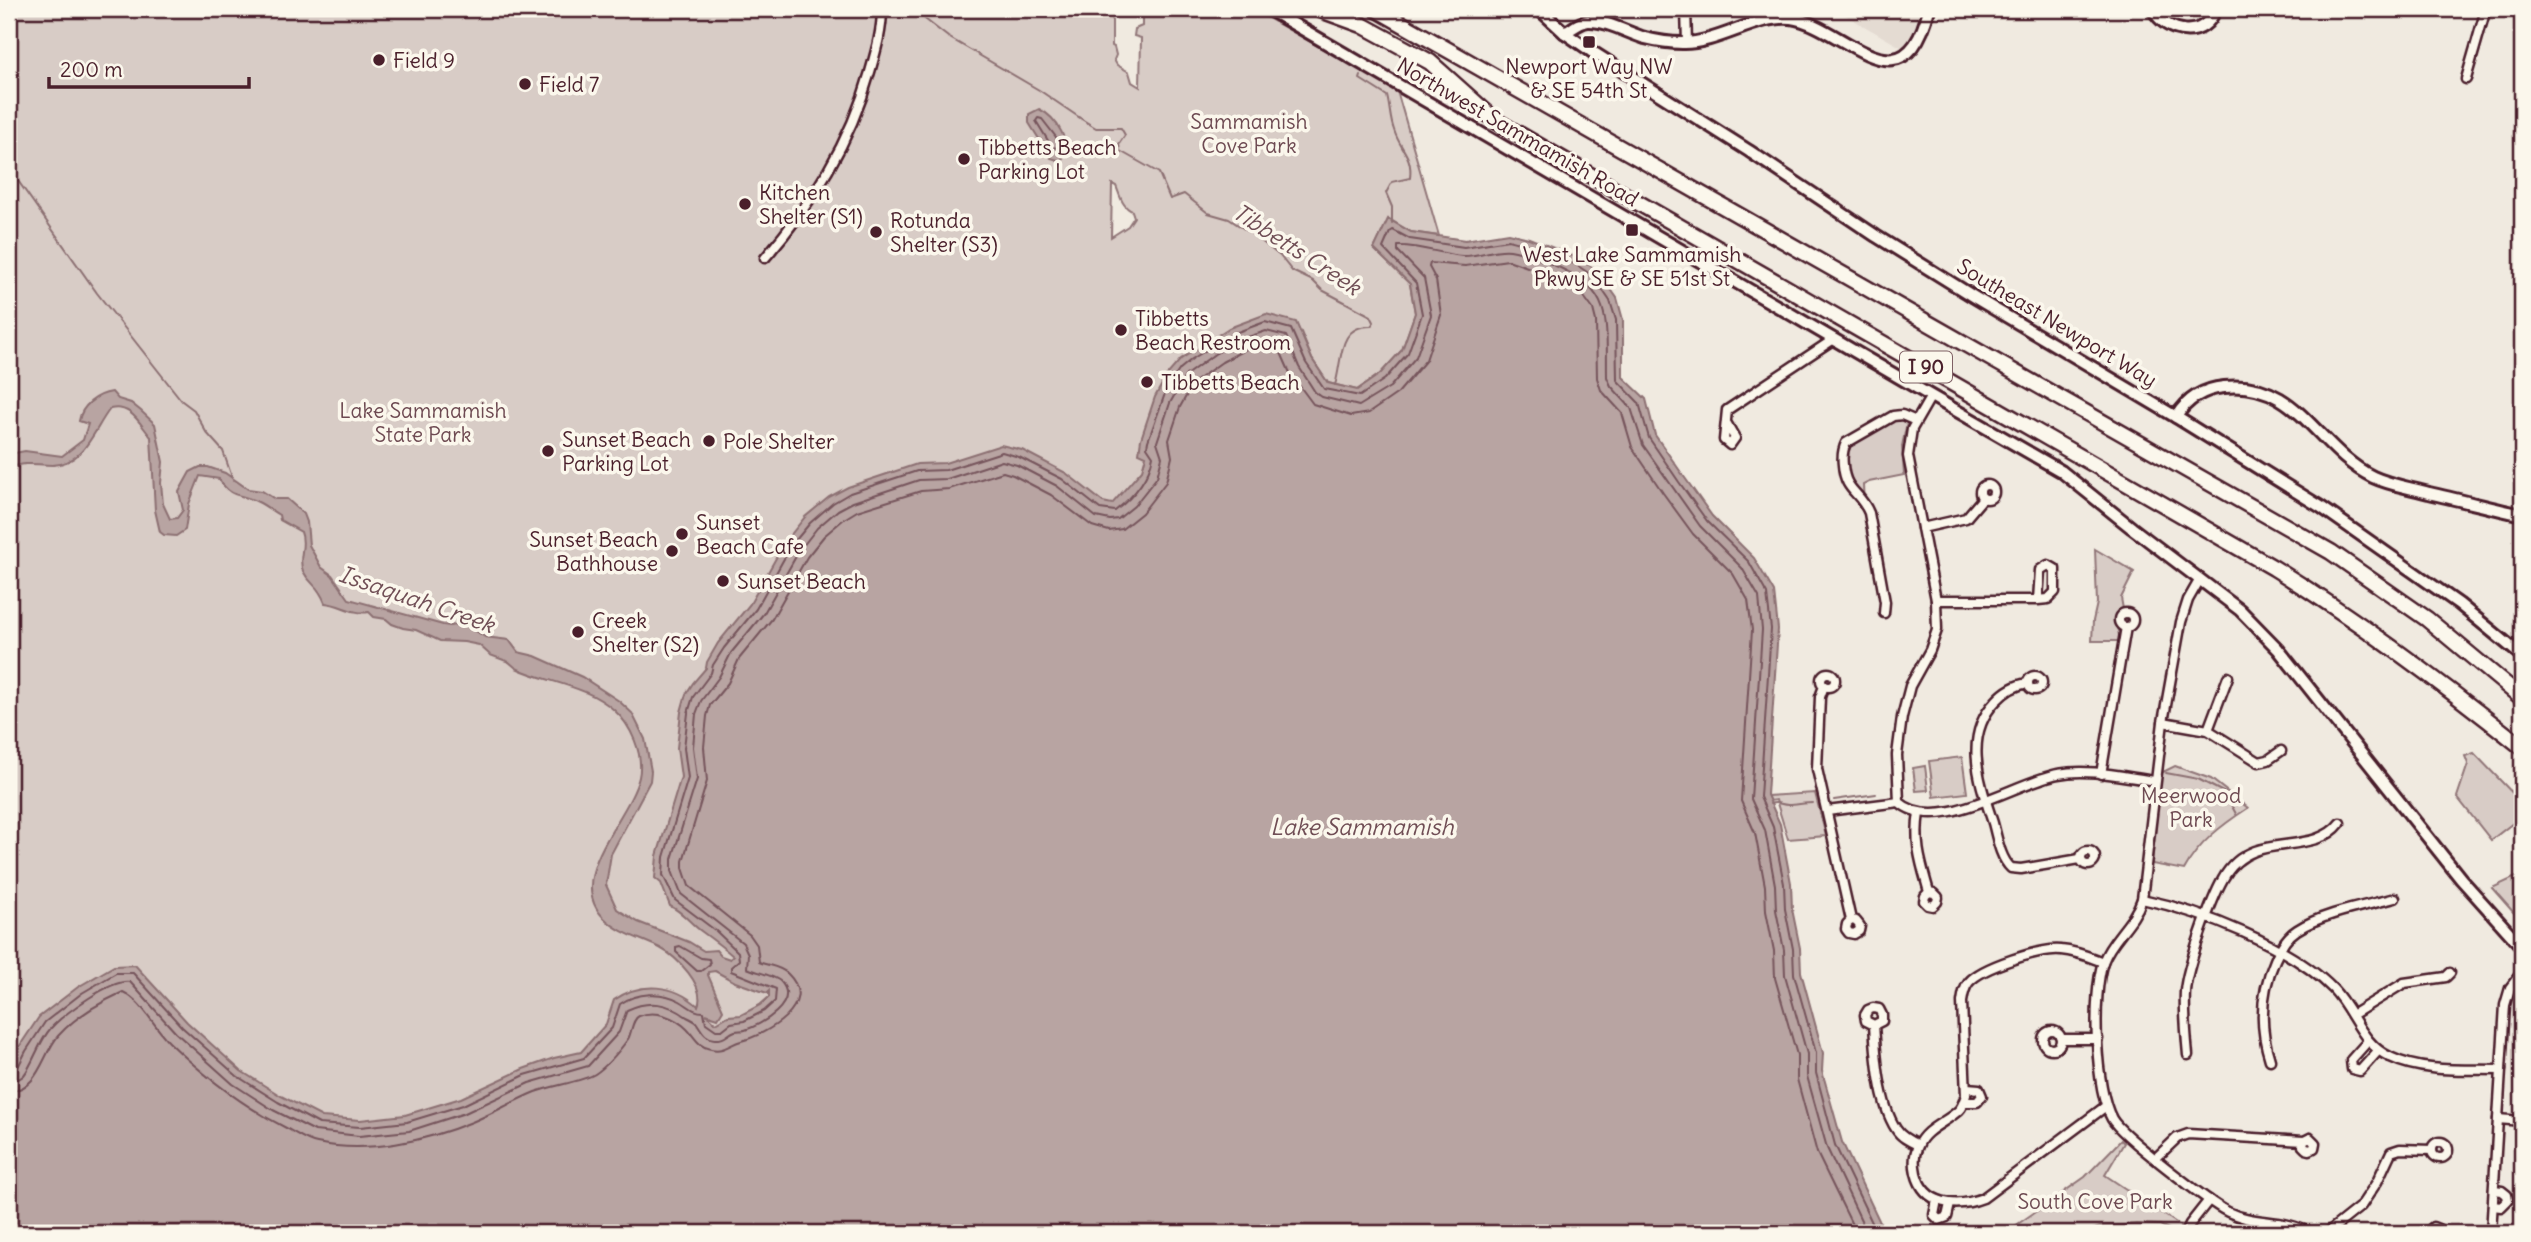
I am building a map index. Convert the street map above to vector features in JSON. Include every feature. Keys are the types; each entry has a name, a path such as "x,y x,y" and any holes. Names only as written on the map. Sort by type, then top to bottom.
{"highway":[{"name":"I 90","path":"1318,9 1362,25 1430,62 1496,121 2274,568 2390,644 2522,747"},
{"name":"I 90","path":"1376,9 2331,552 2427,619 2522,698"}],"street":[{"path":"765,258 809,203 840,152 866,86 880,34 882,9"},
{"name":"Northwest Sammamish Road","path":"1268,9 2061,471 2240,610 2260,629 2461,879 2522,947"},
{"name":"Southeast Newport Way","path":"1539,9 1565,33 1876,236 2176,417 2382,548 2459,604 2522,656"},
{"path":"1686,9 1687,43"},
{"path":"1565,33 1579,24 1592,21 1647,38 1687,43 1721,36 1772,19 1786,18 1811,24 1850,47 1885,59 1902,55 1916,45 1929,9"},
{"path":"2154,9 2158,17 2169,26 2184,30 2205,26 2215,9"},
{"path":"2466,79 2486,9"},
{"path":"1727,424 1727,410 1738,401 1834,339"},
{"path":"2176,417 2188,402 2205,391 2228,386 2262,390 2294,407 2347,460 2375,478 2522,515"},
{"path":"1899,802 1899,735 1910,686 1935,639 1938,620 1909,461 1910,438 1916,421 1931,396"},
{"path":"1884,613 1885,602 1869,513 1846,482 1843,451 1846,443 1893,416 1899,415 1916,421"},
{"path":"1922,528 1966,518 1983,498"},
{"path":"2200,579 2188,600 2181,622 2163,722 2142,899 2134,918 2109,950 2097,992 2100,1083 2106,1106 2117,1127 2209,1200 2231,1214 2291,1224 2310,1233"},
{"path":"1936,600 2038,600"},
{"path":"2101,774 2126,627"},
{"path":"2208,730 2228,677"},
{"path":"2028,683 2003,694 1986,713 1980,725 1975,759 1985,800 2005,861 2011,868 2021,869 2080,859"},
{"path":"1824,686 1820,698 1816,756 1819,782 1851,920"},
{"path":"2163,722 2208,730 2255,761 2268,760 2281,751"},
{"path":"1827,811 1899,802 1919,813 1950,811 2057,774 2101,774 2155,781"},
{"path":"1919,813 1916,841 1929,892"},
{"path":"2188,1055 2186,989 2190,967 2223,878 2237,862 2255,851 2327,835 2340,823"},
{"path":"2270,1060 2265,1044 2262,1013 2266,985 2279,950 2291,934 2308,923 2395,898"},
{"path":"2142,899 2207,919 2279,950 2325,982 2338,995 2368,1041 2378,1051 2393,1059 2413,1065 2501,1070"},
{"path":"2104,962 2064,950 2043,951 1983,972 1970,981 1965,988 1962,1002 1967,1088 1964,1102 1961,1109 1924,1137 1918,1145 1915,1157 1917,1178 1928,1194 1943,1202 1973,1202 1992,1193 2106,1106"},
{"path":"2351,1015 2395,986 2446,977 2450,972"},
{"path":"2491,1233 2507,996 2522,972"},
{"path":"1874,1025 1877,1063 1891,1120 1901,1136 1918,1145"},
{"path":"2061,1040 2098,1039"},
{"path":"2368,1041 2351,1060 2351,1069 2360,1071 2378,1051"},
{"path":"1964,1102 1977,1102 1982,1096 1979,1090 1967,1088"},
{"path":"2498,1119 2522,1121"},
{"path":"2156,1158 2177,1138 2188,1134 2304,1141"},
{"path":"2328,1233 2361,1206 2377,1182 2388,1156 2394,1151 2432,1150"},
{"path":"2493,1206 2501,1207 2508,1200 2502,1191 2494,1190"},
{"path":"2186,1233 2209,1200"},
{"path":"1943,1202 1947,1217 1939,1220 1934,1214 1943,1202"},
{"path":"2427,1233 2434,1227 2441,1233"}],"shaded area":[{"path":"1924,9 1920,29 1904,49 1838,11"}],"green space":[{"name":"Lake Sammamish State Park","path":"9,9 1112,9 1112,46 1116,55 1114,60 1129,72 1132,82 1140,87 1141,38 1134,36 1135,29 1142,26 1142,9 1252,9 1397,91 1439,236 1411,232 1389,219 1374,249 1410,284 1415,313 1402,350 1380,374 1357,390 1328,383 1312,359 1301,332 808,986 804,1003 582,1099 9,1181","holes":["1112,184 1116,186 1124,204 1134,217 1128,226 1111,237"]},
{"path":"1893,416 1908,418 1902,446 1904,475 1863,485 1864,504 1846,482 1846,443"},
{"path":"2095,549 2134,572 2121,598 2123,609 2118,611 2116,616 2119,641 2092,641 2097,603"},
{"path":"2474,753 2522,803 2522,816 2491,840 2457,797 2468,764 2465,756"},
{"path":"1962,757 1967,793 1934,797 1929,761"},
{"path":"1925,766 1928,790 1916,791 1913,768"},
{"name":"Meerwood Park","path":"2175,766 2211,779 2248,808 2212,835 2184,870 2152,864 2161,773"},
{"path":"1815,793 1826,836 1788,839 1776,800 1769,801 1767,796"},
{"path":"2522,874 2522,922 2492,888"},
{"name":"South Cove Park","path":"2121,1140 2124,1143 2105,1175 2181,1226 2177,1233 2160,1225 2137,1224 2100,1227 2084,1233 2005,1233 2085,1177"}],"water":[{"path":"1039,109 1057,124 1064,139 1061,161 1051,158 1029,123 1029,114"},
{"name":"Lake Sammamish","path":"1388,219 1411,232 1465,240 1508,233 1529,238 1578,258 1598,271 1617,298 1623,320 1623,377 1646,399 1655,435 1685,478 1712,516 1754,558 1774,592 1778,629 1767,795 1780,824 1791,883 1801,972 1823,1053 1822,1071 1842,1142 1885,1233 9,1233 9,1072 19,1047 39,1017 78,987 114,966 135,965 187,1022 241,1071 322,1117 360,1120 405,1115 461,1098 523,1069 581,1052 606,1024 614,1000 635,990 668,989 698,1006 699,998 694,981 674,958 660,948 617,928 604,918 593,902 591,885 595,866 633,793 640,768 635,740 614,710 591,695 516,668 509,662 490,655 479,645 440,641 416,630 392,624 386,619 374,617 369,612 357,612 325,603 301,566 301,532 280,520 279,515 261,504 232,493 219,479 200,476 189,504 185,530 176,536 164,535 160,532 155,510 151,437 134,416 124,409 110,409 88,444 73,459 64,463 26,464 9,468 9,454 25,451 62,456 83,440 88,424 79,421 86,406 95,398 112,392 118,399 131,403 155,424 163,462 163,504 170,519 177,518 183,510 179,492 190,472 200,467 208,467 225,473 248,489 262,491 275,499 287,499 304,514 309,545 321,567 332,575 349,599 443,625 464,623 485,637 509,640 518,652 535,656 582,677 619,701 632,713 645,739 651,771 650,781 611,854 606,885 617,909 638,922 689,942 704,951 716,950 721,956 730,959 733,956 670,906 661,883 655,878 657,856 681,777 677,748 681,712 686,694 706,668 718,643 750,604 785,542 805,517 829,497 848,487 917,464 945,463 1001,445 1022,450 1066,473 1103,502 1112,504 1142,470 1146,456 1139,453 1141,439 1155,397 1167,375 1181,359 1229,328 1266,314 1296,322 1312,359 1328,383 1357,390 1380,374 1402,350 1415,313 1410,284 1374,249","holes":["715,971 735,982 767,993 769,991 769,997 741,1015 728,1016 716,1023 706,1014 718,1018 723,1010 708,972"]}],"waterway":[{"name":"Tibbetts Creek","path":"912,9 948,37 1039,90 1096,128 1121,128 1125,135 1119,144 1120,151 1159,173 1170,199 1184,194 1208,213 1229,219 1280,256 1292,271 1371,316 1374,322 1371,326 1360,327 1347,338 1335,385"},
{"path":"1361,76 1360,79 1387,96 1393,126 1410,164 1410,178 1392,182 1386,193 1392,207 1392,223"},
{"path":"9,168 97,293 182,401 194,410 206,432 223,451 233,480"},
{"path":"2166,773 2198,779 2225,793 2236,814"},
{"path":"1834,800 1876,794"},
{"path":"1770,804 1813,803"}],"place":[{"name":"Newport Way NW & SE 54th St","path":"1589,42"},
{"name":"Field 9","path":"379,60"},
{"name":"Field 7","path":"525,84"},
{"name":"Tibbetts Beach Parking Lot","path":"964,159"},
{"name":"Kitchen Shelter (S1)","path":"745,204"},
{"name":"West Lake Sammamish Pkwy SE & SE 51st St","path":"1632,230"},
{"name":"Rotunda Shelter (S3)","path":"876,232"},
{"name":"Tibbetts Beach Restroom","path":"1121,330"},
{"name":"Tibbetts Beach","path":"1147,382"},
{"name":"Pole Shelter","path":"709,441"},
{"name":"Sunset Beach Parking Lot","path":"548,451"},
{"name":"Sunset Beach Cafe","path":"682,534"},
{"name":"Sunset Beach Bathhouse","path":"672,551"},
{"name":"Sunset Beach","path":"723,581"},
{"name":"Creek Shelter (S2)","path":"578,632"}],"park label":[{"name":"Sammamish Cove Park","path":"1249,133"}],"water label":[{"name":"Issaquah Creek","path":"417,599"}]}
